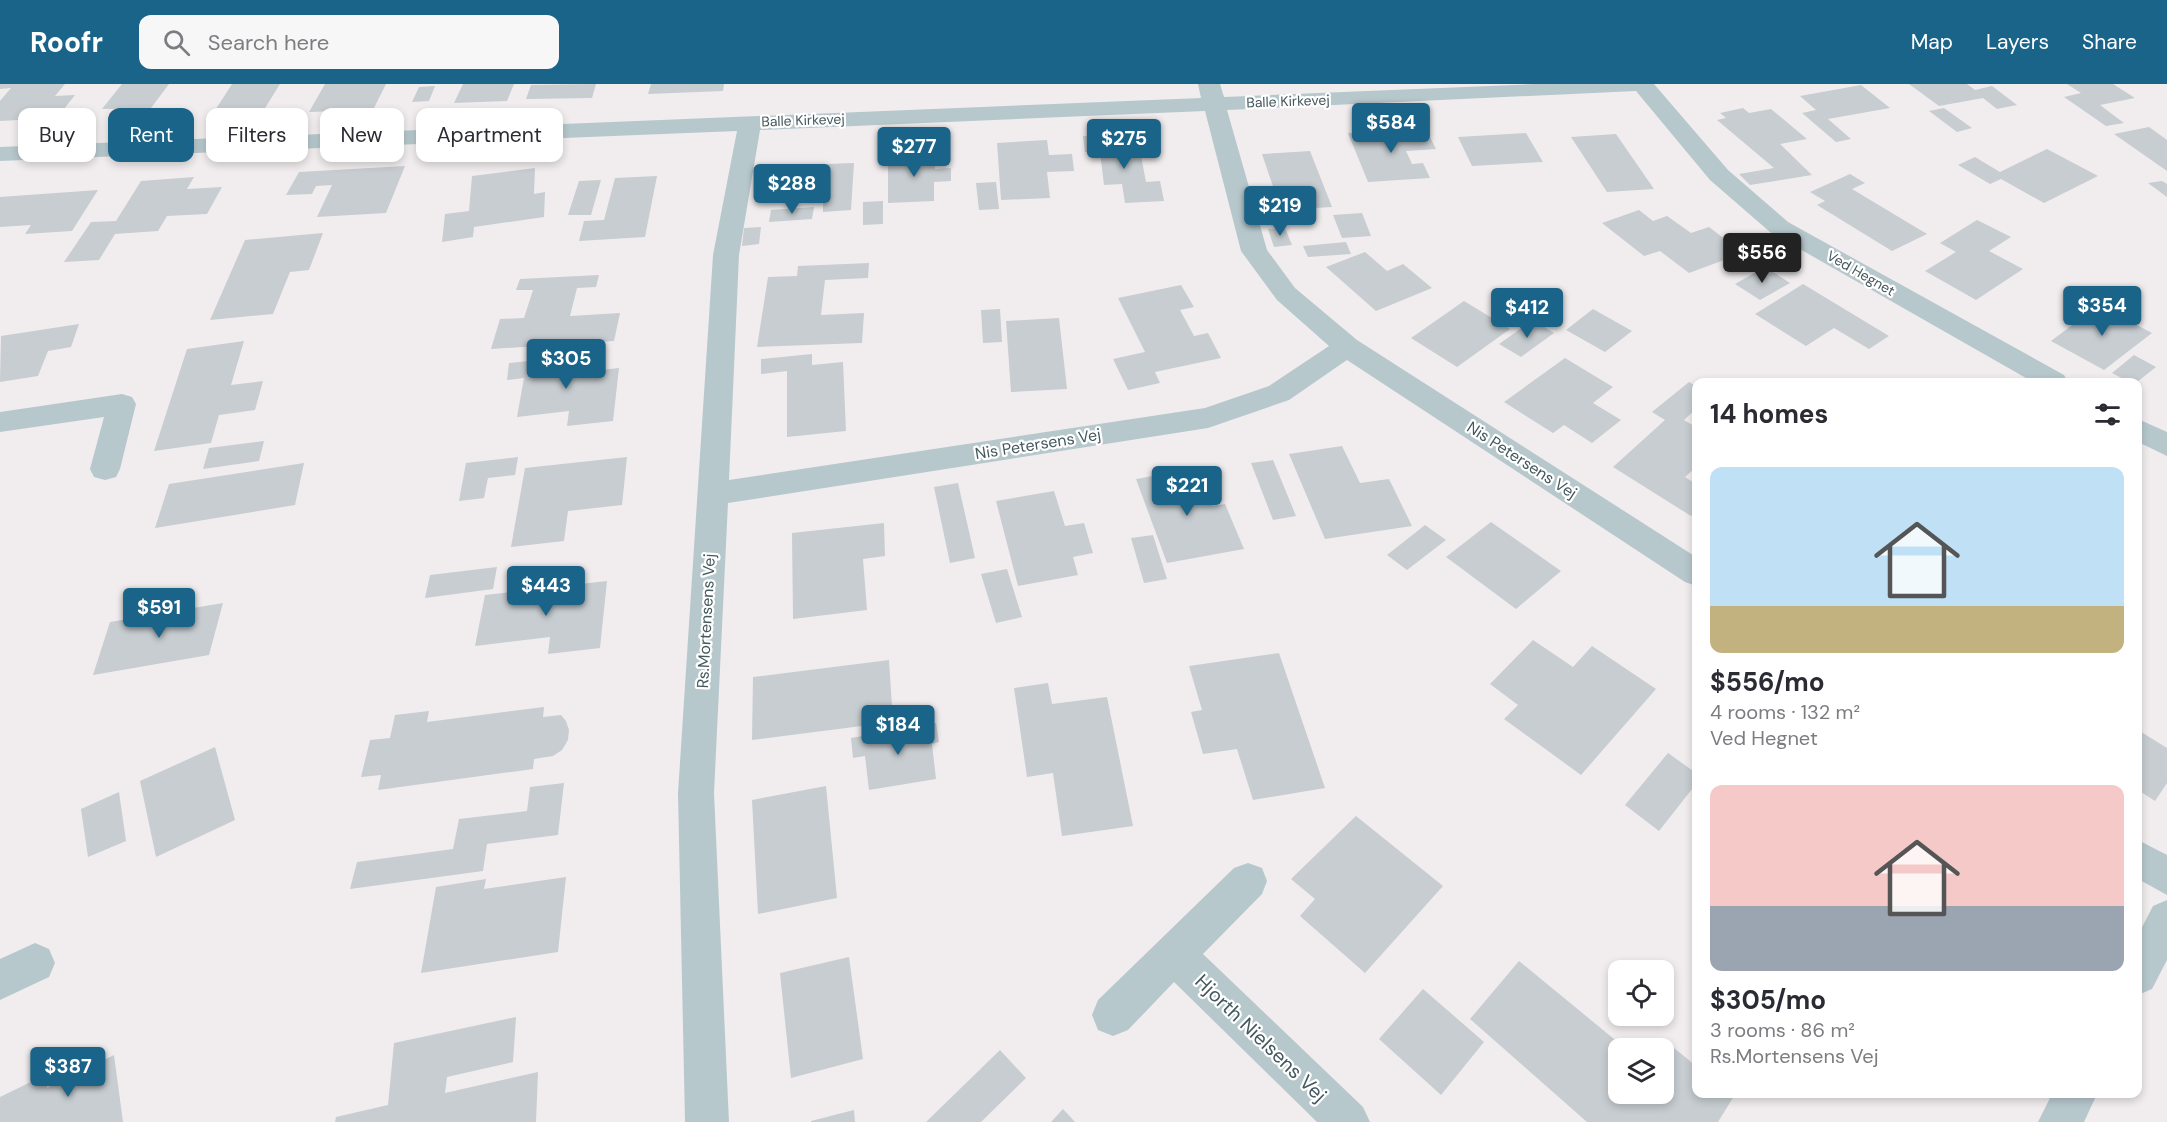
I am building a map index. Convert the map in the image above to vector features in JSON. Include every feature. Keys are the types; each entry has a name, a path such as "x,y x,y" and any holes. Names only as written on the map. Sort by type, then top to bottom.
{"street":[{"name":"Balle Kirkevej","path":"0,154 750,122 1212,94 1641,84"},
{"name":"Ved Hegnet","path":"1641,84 1719,175 1779,227 2047,378"},
{"name":"Nis Petersens Vej","path":"1212,94 1254,251 1286,294 1347,347 1692,570"},
{"name":"Rs.Mortensens Vej","path":"707,1122 696,793 726,255 750,122"},
{"name":"Nis Petersens Vej","path":"714,494 1208,418 1279,393 1347,347"},
{"path":"0,422 122,404 105,469"},
{"path":"2142,431 2167,445"},
{"path":"2142,861 2167,877"},
{"path":"1113,1015 1248,881"},
{"path":"2142,967 2167,919"},
{"name":"Hjorth Nielsens Vej","path":"1174,954 1348,1122"},
{"path":"2060,1122 2073,1098"}],"building":[{"path":"0,84 65,84 55,96 75,95 65,108 18,108 18,120 0,121 0,101 11,88 0,89"},
{"path":"122,84 169,84 151,108 102,109"},
{"path":"232,84 280,84 265,108 217,108"},
{"path":"325,84 386,84 374,108 320,108 320,112 309,112"},
{"path":"463,84 514,84 507,101 454,103"},
{"path":"596,84 592,98 526,99 531,85"},
{"path":"651,84 724,84 723,91 648,94"},
{"path":"1909,84 1967,84 1975,90 1992,86 2017,105 1997,109 1983,98 1939,106"},
{"path":"2067,84 2113,84 2135,98 2100,105 2124,123 2106,126 2064,97 2081,93"},
{"path":"1861,85 1890,108 1828,119 1851,139 1836,142 1802,113 1816,110 1800,96"},
{"path":"435,86 429,101 412,102 419,87"},
{"path":"1743,108 1749,113 1771,109 1807,139 1780,144 1812,175 1750,185 1739,174 1774,168 1717,120 1726,118 1720,113"},
{"path":"1944,108 1972,128 1957,132 1929,111"},
{"path":"2149,127 2167,140 2167,171 2114,134"},
{"path":"1426,129 1436,149 1406,151 1412,164 1423,163 1430,178 1368,182 1348,133"},
{"path":"1526,133 1543,162 1472,166 1458,137"},
{"path":"1616,134 1654,189 1607,192 1571,137"},
{"path":"1108,135 1109,146 1139,145 1146,182 1160,181 1164,201 1125,203 1122,184 1104,185 1100,152 1085,152 1083,136"},
{"path":"1047,140 1049,155 1072,154 1074,171 1047,172 1050,198 1001,200 997,143"},
{"path":"2047,149 2098,176 2044,203 2001,179 1990,184 1958,165 1975,157 2000,172"},
{"path":"1310,151 1332,207 1281,210 1262,154"},
{"path":"935,154 935,169 951,168 951,181 934,182 934,201 888,203 888,156"},
{"path":"854,163 851,210 823,212 823,198 772,201 777,166"},
{"path":"405,166 386,213 317,217 332,185 316,186 312,194 286,195 299,172"},
{"path":"535,168 534,194 545,192 544,217 474,227 473,237 442,242 445,214 469,211 472,176"},
{"path":"1850,174 1865,183 1852,189 1927,234 1892,251 1817,205 1825,201 1810,192"},
{"path":"657,176 645,237 579,241 584,221 604,220 615,178"},
{"path":"194,177 187,189 222,187 207,214 167,216 158,231 115,234 99,260 64,262 91,222 116,221 141,181"},
{"path":"601,180 591,215 568,215 579,181"},
{"path":"2162,181 2167,184 2167,197 2148,183"},
{"path":"996,182 999,209 979,210 976,183"},
{"path":"98,190 72,231 25,234 31,225 0,227 0,197"},
{"path":"883,201 883,224 863,225 863,202"},
{"path":"814,207 812,219 769,222 771,210"},
{"path":"1639,210 1653,221 1667,216 1691,233 1709,227 1743,253 1689,273 1660,251 1644,256 1602,223"},
{"path":"1362,213 1371,236 1342,238 1333,215"},
{"path":"1977,220 2011,237 1989,251 2023,269 1976,300 1925,271 1956,252 1940,243"},
{"path":"761,227 759,244 742,246 744,228"},
{"path":"1285,228 1292,245 1274,247 1268,229"},
{"path":"323,233 309,270 290,272 273,314 210,320 245,240"},
{"path":"1346,242 1351,254 1308,257 1303,246"},
{"path":"1365,252 1387,271 1403,264 1432,288 1376,311 1326,267"},
{"path":"869,263 868,278 825,280 821,315 864,313 862,343 757,347 768,277 797,276 798,266"},
{"path":"1765,267 1790,283 1760,300 1735,284"},
{"path":"599,275 596,287 577,288 570,316 620,313 614,341 491,349 500,319 524,318 533,290 516,290 520,279"},
{"path":"1803,284 1889,336 1869,349 1834,328 1806,346 1755,314"},
{"path":"1181,285 1194,307 1180,310 1194,336 1208,333 1221,358 1155,372 1160,383 1128,390 1113,359 1145,352 1118,298"},
{"path":"1464,301 1510,329 1457,367 1411,338"},
{"path":"2099,305 2152,333 2104,370 2051,341"},
{"path":"1000,309 1002,342 983,343 981,310"},
{"path":"1593,309 1632,331 1605,352 1566,330"},
{"path":"1059,318 1067,389 1011,392 1006,321"},
{"path":"1533,320 1554,333 1521,357 1499,344"},
{"path":"79,324 71,347 48,351 38,376 0,382 1,336"},
{"path":"244,341 231,385 263,381 255,410 219,415 211,443 154,451 187,349"},
{"path":"812,354 812,365 843,362 846,431 787,437 787,371 761,374 761,359"},
{"path":"2134,355 2156,367 2142,378 2121,378 2112,373"},
{"path":"579,356 577,373 619,368 613,421 567,426 569,411 517,417 524,378 507,380 509,363"},
{"path":"1565,358 1613,387 1593,403 1621,420 1592,443 1564,425 1553,433 1504,402"},
{"path":"1689,382 1692,384 1692,413 1684,420 1692,425 1692,471 1685,477 1692,481 1691,516 1613,467 1665,420 1652,412"},
{"path":"264,441 259,461 203,469 209,448"},
{"path":"1342,446 1360,483 1389,479 1412,526 1325,539 1289,454"},
{"path":"518,457 515,475 488,478 484,498 459,501 466,463"},
{"path":"627,457 622,505 568,511 564,541 511,547 525,468"},
{"path":"1273,460 1296,516 1273,520 1251,463"},
{"path":"304,463 295,505 155,528 169,484"},
{"path":"1198,468 1213,506 1225,504 1244,549 1167,563 1136,479"},
{"path":"958,483 975,558 950,563 934,487"},
{"path":"1054,491 1065,526 1084,523 1093,553 1073,557 1078,575 1018,586 996,501"},
{"path":"1491,522 1561,571 1516,609 1446,557"},
{"path":"884,523 885,556 863,559 867,610 793,619 792,533"},
{"path":"1425,525 1446,540 1407,570 1387,555"},
{"path":"1153,535 1167,579 1144,583 1131,538"},
{"path":"497,567 493,589 425,598 430,575"},
{"path":"1007,569 1022,617 996,623 981,574"},
{"path":"607,581 600,648 548,654 550,637 475,646 485,595"},
{"path":"223,603 209,655 93,675 110,622"},
{"path":"1533,640 1573,667 1592,646 1656,689 1581,775 1504,719 1518,705 1490,684"},
{"path":"1279,653 1325,788 1253,800 1237,749 1203,754 1191,712 1202,710 1189,666"},
{"path":"889,660 893,722 752,740 753,677"},
{"path":"1048,683 1052,704 1107,697 1133,826 1062,836 1053,773 1027,777 1014,688"},
{"path":"544,707 543,717 561,715 566,721 569,730 568,740 562,750 553,756 534,759 533,769 378,790 381,775 361,777 370,740 390,738 395,715 429,711 427,722"},
{"path":"936,723 939,742 932,744 936,779 869,790 865,756 853,758 851,738"},
{"path":"2142,732 2167,748 2167,783 2155,801 2142,793"},
{"path":"215,747 235,820 156,857 140,781"},
{"path":"1668,753 1692,770 1692,789 1659,831 1625,805"},
{"path":"564,783 558,835 487,844 483,871 350,889 357,862 453,849 459,819 527,811 530,787"},
{"path":"826,786 837,898 758,914 752,800"},
{"path":"119,792 126,841 88,857 81,809"},
{"path":"1356,816 1443,886 1365,973 1300,916 1315,899 1291,879"},
{"path":"566,877 558,952 421,973 436,887 486,879 484,889"},
{"path":"849,957 863,1059 791,1078 780,973"},
{"path":"1519,961 1613,1038 1608,1038 1608,1104 1674,1104 1674,1048 1692,1063 1692,1098 1733,1098 1718,1122 1587,1122 1470,1019"},
{"path":"1423,989 1484,1042 1441,1095 1379,1039"},
{"path":"516,1017 513,1062 447,1077 445,1093 538,1072 536,1122 335,1122 336,1117 388,1105 394,1043"},
{"path":"1000,1050 1026,1078 981,1122 926,1122"},
{"path":"114,1055 123,1122 0,1122 0,1097 45,1075 47,1088"},
{"path":"1063,1109 1075,1122 1051,1122"},
{"path":"854,1110 855,1122 811,1122 811,1121"}]}
